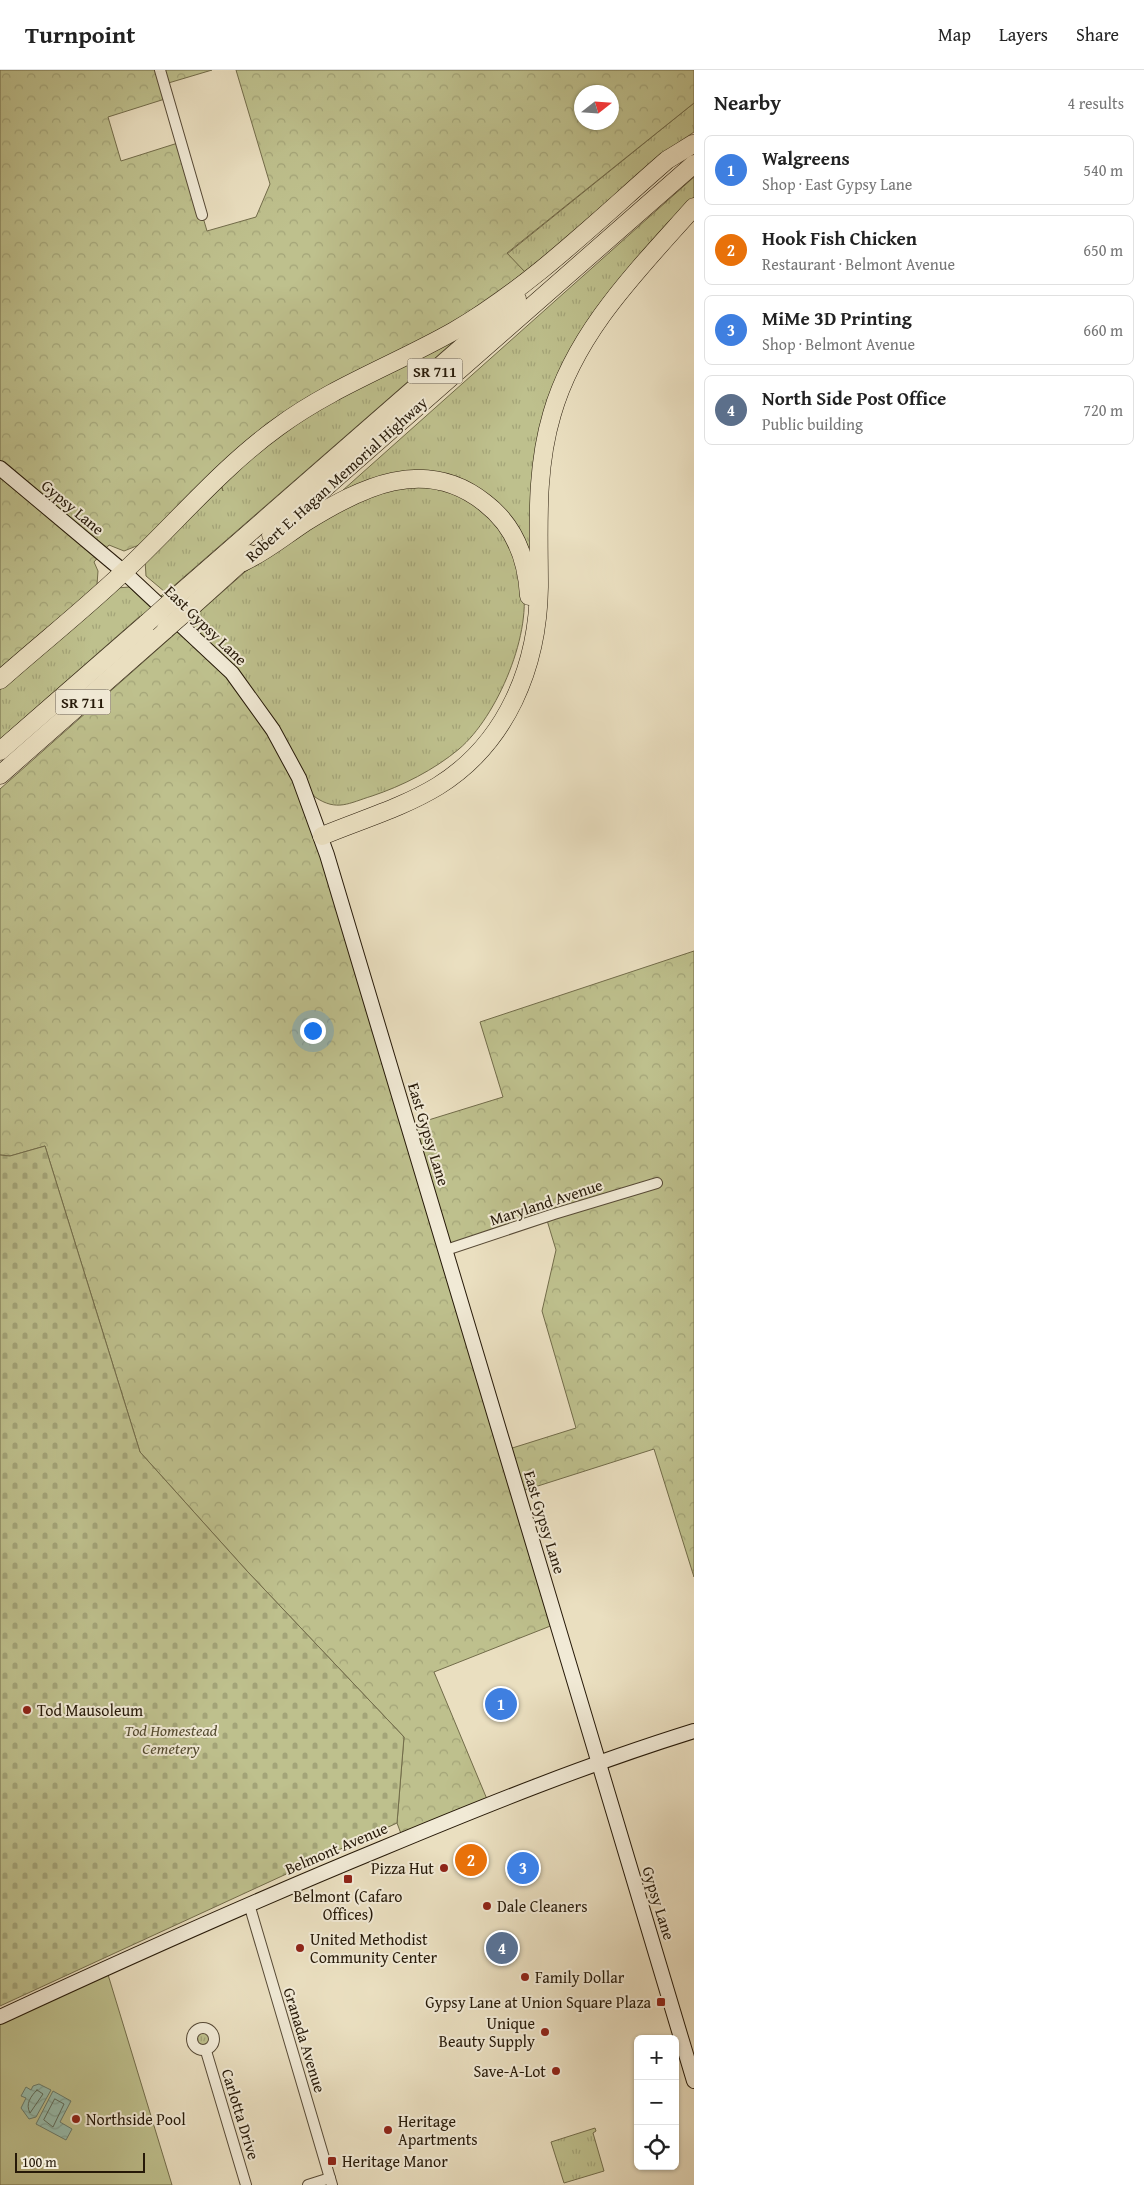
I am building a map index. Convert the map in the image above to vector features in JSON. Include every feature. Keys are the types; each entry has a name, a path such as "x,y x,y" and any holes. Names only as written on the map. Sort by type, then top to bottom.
{"highway":[{"path":"0,680 124,572 240,456 297,413 339,388 454,330 514,290 667,160 694,144"},
{"name":"Robert E. Hagan Memorial Highway","path":"0,751 694,144"},
{"name":"Robert E. Hagan Memorial Highway","path":"0,775 694,164"},
{"path":"320,830 415,798 438,785 465,766 490,739 511,707 527,673 538,623 539,478 552,413 566,376 584,341 606,308 694,207"},
{"path":"243,562 260,554 304,523 350,496 403,478 426,478 446,481 464,488 492,508 516,539 524,559 529,602 523,653 502,704 487,728 465,753 432,779 409,792 320,830"}],"main road":[{"name":"Gypsy Lane","path":"0,468 124,572"},
{"name":"East Gypsy Lane","path":"124,572 232,673 273,730 299,778 320,830 599,1762"},
{"name":"Belmont Avenue","path":"0,2017 161,1942 506,1797 599,1762 694,1731"},
{"name":"Gypsy Lane","path":"599,1762 694,2082"}],"street":[{"path":"160,70 202,215"},
{"name":"Maryland Avenue","path":"446,1250 656,1183"},
{"name":"Granada Avenue","path":"249,1904 331,2182"},
{"name":"Carlotta Drive","path":"206,2051 246,2185"},
{"path":"308,2185 331,2182"}],"green space":[{"path":"0,70 212,70 165,84 168,98 108,117 121,161 181,142 207,231 256,217 270,184 236,70 694,70 694,103 507,253 525,272 447,327 225,461 139,545 124,551 109,545 94,562 98,571 97,585 0,672"},
{"path":"694,103 694,132 666,151 525,272 507,254"},
{"path":"694,177 694,201 560,382 534,566 526,550 446,477 333,499"},
{"path":"459,337 169,590 176,597 147,623 140,616 0,739 0,686 117,588 129,587 150,607 165,592 146,576 145,560 220,483 223,491 221,484 245,461 306,415"},
{"path":"432,485 461,494 474,502 502,527 508,539 519,568 524,601 523,624 509,672 487,716 473,735 449,757 417,777 372,796 343,805 323,802 315,797 184,626 245,572 319,520 388,488"},
{"path":"184,626 232,673 299,778 409,1126 503,1097 480,1022 694,951 694,1577 654,1449 519,1492 558,1623 434,1672 489,1804 403,1839 397,1823 404,1737 247,1571 140,1452 45,1146 10,1156 0,1155 0,789","holes":["546,1217 556,1250 542,1311 576,1428 506,1450 446,1250"]},
{"name":"Tod Homestead Cemetery","path":"45,1146 140,1452 247,1571 404,1737 397,1823 0,2006 0,1155 10,1156"},
{"name":"Northside Pool","path":"106,1968 172,2185 0,2185 0,2017"},
{"path":"199,2028 207,2028 214,2035 214,2043 207,2050 199,2050 192,2043 192,2035"},
{"path":"595,2128 596,2131 593,2133 604,2171 564,2183 551,2142"}],"water":[{"path":"39,2084 51,2090 36,2117 29,2119 21,2108 26,2098 21,2096 26,2087 31,2090 33,2086"},
{"path":"53,2091 71,2101 60,2122 72,2129 66,2140 36,2124"}],"place":[{"name":"Walgreens","path":"501,1704"},
{"name":"Tod Mausoleum","path":"27,1710"},
{"name":"Hook Fish Chicken","path":"471,1860"},
{"name":"Pizza Hut","path":"444,1868"},
{"name":"MiMe 3D Printing","path":"523,1868"},
{"name":"Belmont (Cafaro Offices)","path":"348,1879"},
{"name":"Dale Cleaners","path":"487,1906"},
{"name":"United Methodist Community Center","path":"300,1948"},
{"name":"North Side Post Office","path":"502,1948"},
{"name":"Family Dollar","path":"525,1977"},
{"name":"Gypsy Lane at Union Square Plaza","path":"661,2002"},
{"name":"Unique Beauty Supply","path":"545,2032"},
{"name":"Save-A-Lot","path":"556,2071"},
{"name":"Northside Pool","path":"76,2119"},
{"name":"Heritage Apartments","path":"388,2130"},
{"name":"Heritage Manor","path":"332,2161"}]}
